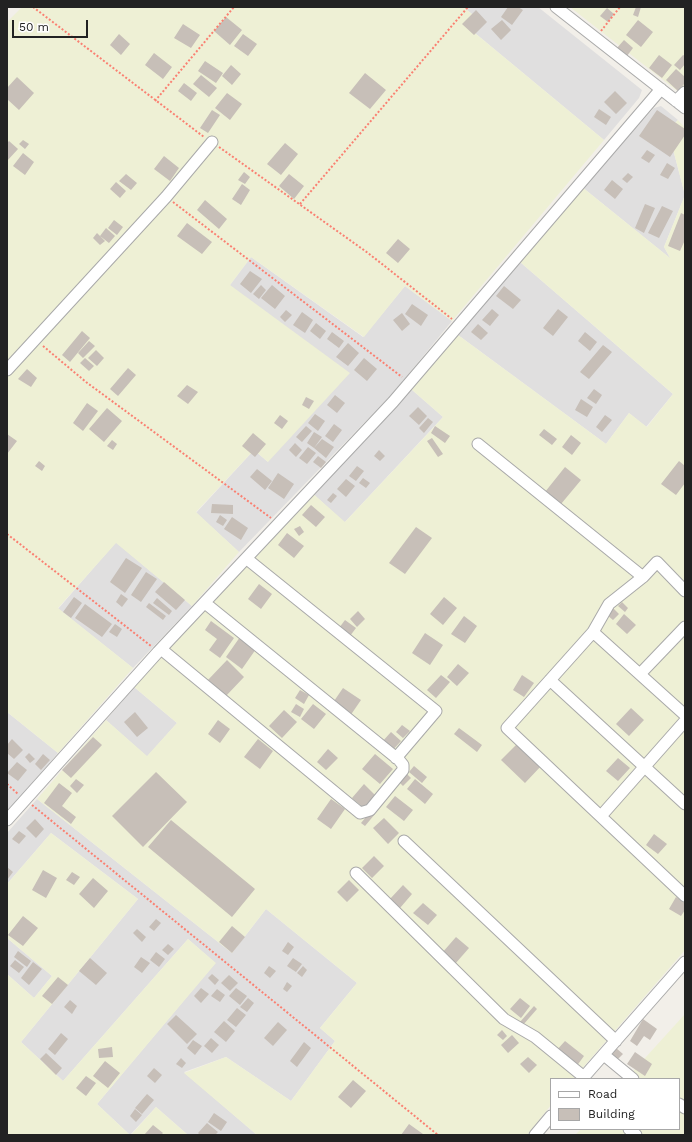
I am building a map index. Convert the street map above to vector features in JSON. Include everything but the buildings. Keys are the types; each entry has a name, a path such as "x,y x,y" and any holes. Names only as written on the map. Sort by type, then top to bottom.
{"street":[{"path":"556,7 685,108"},
{"path":"7,820 159,650 279,525 410,382 661,89"},
{"path":"676,101 685,92"},
{"path":"7,370 166,197 212,142"},
{"path":"478,444 643,577"},
{"path":"247,559 436,711 396,758"},
{"path":"685,591 657,562 643,577 609,604 594,632 507,728 685,896"},
{"path":"159,650 360,813 370,810 403,770 403,764 205,603"},
{"path":"640,674 685,626"},
{"path":"594,632 685,715"},
{"path":"550,680 685,804"},
{"path":"601,816 685,721"},
{"path":"404,841 616,1041"},
{"path":"356,874 504,1019 535,1037 583,1078 685,962"},
{"path":"604,1055 632,1078"},
{"path":"535,1135 550,1117"}],"path":[{"path":"33,7 155,101 368,253 460,324"},
{"path":"155,101 234,7"},
{"path":"300,204 468,7"},
{"path":"596,37 620,7"},
{"path":"166,197 410,382"},
{"path":"34,339 86,382 279,525"},
{"path":"7,534 159,650"},
{"path":"7,784 438,1135"}],"shaded area":[{"path":"463,7 538,7 642,90 639,98 604,140 464,24 472,14"},
{"path":"661,106 678,120 668,130 685,195 664,247 671,259 582,187 654,108"},
{"path":"251,257 363,337 405,286 452,321 392,394 239,552 196,513 254,450 268,462 230,285"},
{"path":"520,262 673,394 646,427 629,413 606,444 458,335"},
{"path":"411,389 443,417 344,523 310,491"},
{"path":"116,542 192,606 133,668 58,609"},
{"path":"134,687 177,723 147,757 106,720"},
{"path":"7,712 58,753 7,812"},
{"path":"37,799 232,953 266,909 357,983 320,1028 335,1041 291,1101 226,1057 184,1072 257,1135 188,1135 156,1107 130,1135 97,1104 215,963 188,939 63,1081 21,1042 138,899 51,833 7,884 7,833"},
{"path":"7,938 52,976 34,998 7,974"}],"green space":[{"path":"22,7 463,7 472,14 464,24 604,140 452,321 405,286 364,337 251,257 230,285 350,373 268,462 254,450 196,512 239,552 192,606 116,543 58,608 133,668 58,753 7,712 7,22"},
{"path":"570,7 685,7 685,97"},
{"path":"678,120 685,128 685,195 668,130"},
{"path":"582,187 670,258 664,247 685,195 685,950 574,1078 550,1078 550,1106 527,1135 257,1135 184,1073 226,1057 291,1101 335,1041 320,1028 357,983 266,909 232,953 37,799 106,720 147,756 177,723 134,687 310,491 345,522 435,426 443,417 411,389 458,335 606,444 629,413 647,427 673,394 520,262"},
{"path":"51,833 138,899 21,1042 63,1081 188,939 216,963 97,1104 130,1135 7,1135 7,974 34,998 52,976 7,938 7,884"},
{"path":"685,1014 685,1135 575,1135 580,1130 680,1130 680,1078 627,1078"},
{"path":"156,1107 188,1135 131,1135"}]}
